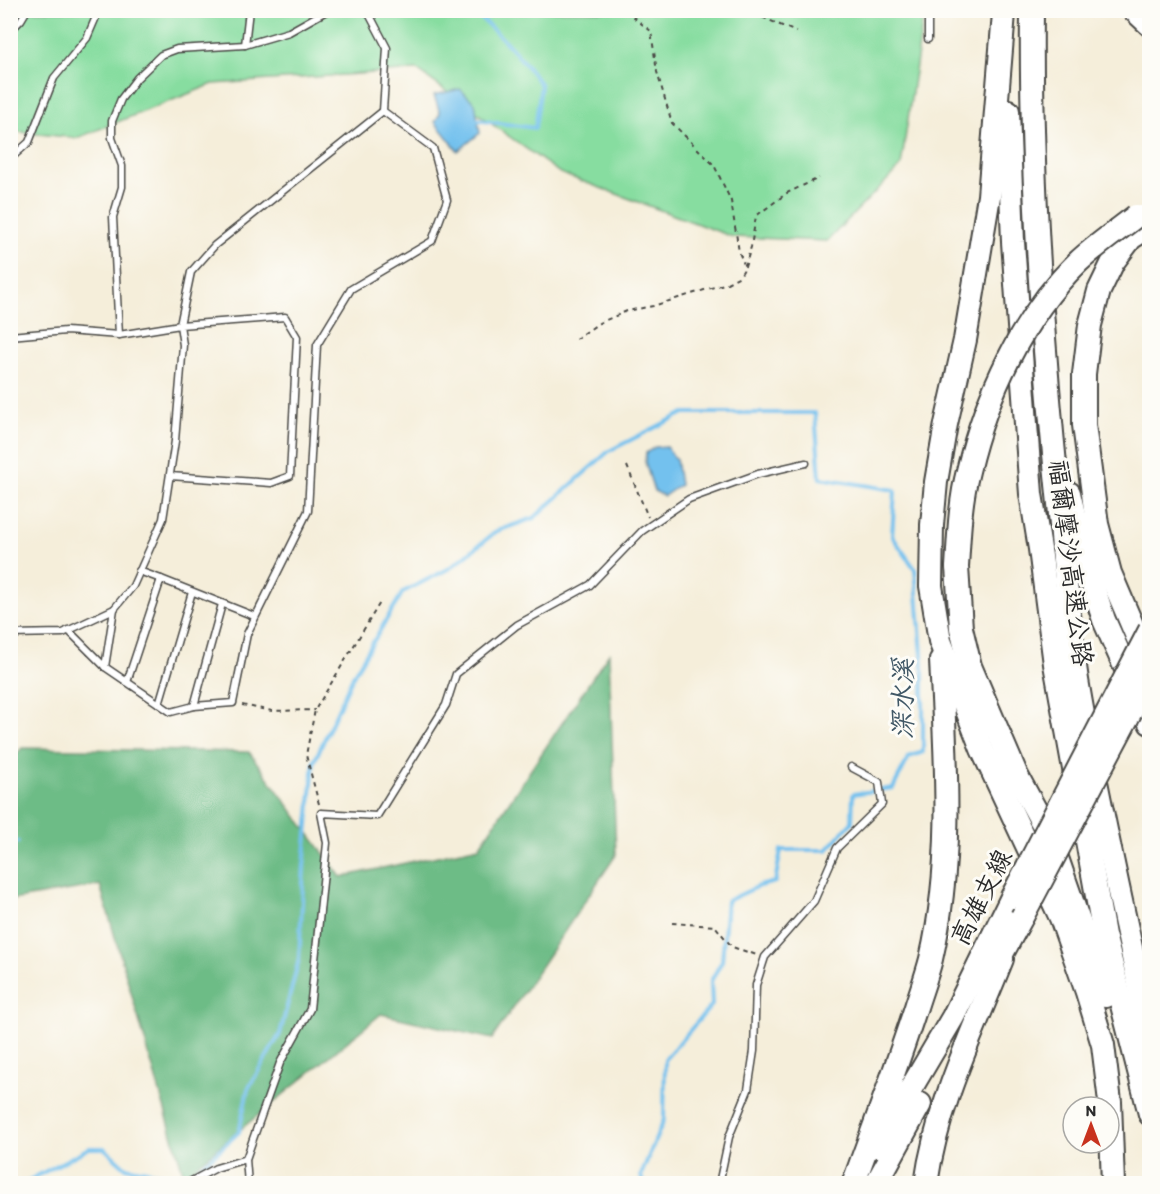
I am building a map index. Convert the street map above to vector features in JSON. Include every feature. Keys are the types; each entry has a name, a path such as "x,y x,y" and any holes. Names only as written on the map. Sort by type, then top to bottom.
{"highway":[{"name":"福爾摩沙高速公路","path":"1032,10 1032,82 1038,244 1053,442 1077,678 1149,1038"},
{"path":"1134,10 1149,25"},
{"name":"福爾摩沙高速公路","path":"1004,12 1013,242 1031,494 1055,664 1104,935 1148,1107"},
{"path":"861,1183 932,949 942,887 946,844 946,763 940,641 931,586 934,504 946,424 965,340 989,196 1004,12"},
{"path":"1145,216 1079,262 1041,305 1010,357 987,408 968,472 962,503 957,567 961,628 970,666 1017,776 1049,835 1098,974 1120,1047 1148,1107"},
{"path":"1145,216 1113,262 1099,291 1090,325 1084,374 1084,425 1097,524 1108,563 1149,667"},
{"path":"1053,442 1074,505 1085,561 1104,620 1149,723"},
{"name":"高雄支線","path":"861,1183 953,1017 1015,916 1149,630"},
{"path":"940,641 982,749 1061,918 1087,992 1103,1044 1111,1114 1113,1184"},
{"name":"高雄支線","path":"861,1183 1015,916 1149,675"},
{"path":"926,1184 931,1149 944,1103 1015,916"}],"lane":[{"path":"10,31 27,10"},
{"path":"10,159 29,142 54,78 87,38 99,10"},
{"path":"245,45 249,10"},
{"path":"119,335 113,217 122,187 122,166 112,138 112,121 121,99 137,78 161,55 177,49 245,45 289,32 328,10"},
{"path":"10,634 63,633 114,609 133,585 163,519 170,476 183,345 180,325 191,273 214,245 383,111 387,48 367,10"},
{"path":"928,39 928,20 936,10"},
{"path":"68,630 105,667 171,712 194,706 233,703 247,634 254,616 308,511 317,345 351,289 432,241 447,200 433,148 383,111"},
{"path":"10,336 66,331 119,335 180,325 285,317 297,337 290,476 271,483 170,476"},
{"path":"10,352 10,371"},
{"path":"248,1184 246,1159 280,1063 310,1009 327,843 321,813 377,816 446,705 456,675 517,625 590,585 642,531 689,499 758,474 806,464"},
{"path":"139,571 254,616"},
{"path":"127,682 161,579"},
{"path":"159,704 192,592"},
{"path":"194,706 222,604"},
{"path":"105,667 114,609"},
{"path":"719,1184 729,1137 748,1090 754,1051 756,984 765,957 814,901 837,848 882,804 879,782 851,767"},
{"path":"186,1184 216,1168 246,1159"}],"path":[{"path":"624,10 651,31 657,72 672,123 714,165 731,201 739,252 745,267"},
{"path":"746,10 796,32"},
{"path":"576,339 599,323 627,311 653,306 727,283 740,276 752,247 756,216 787,193 819,178"},
{"path":"627,466 650,526"},
{"path":"321,813 306,755 315,710 381,601"},
{"path":"233,703 272,711 315,710"},
{"path":"672,923 715,926 732,947 765,957"}],"green space":[{"path":"11,11 924,11 901,166 827,241 733,237 560,173 417,70 213,84 77,138 11,131"},
{"path":"609,653 616,855 492,1039 381,1014 184,1176 100,885 11,900 11,760 22,748 249,752 341,877 479,847"}],"water":[{"path":"460,89 475,103 480,133 458,151 435,122 440,113 434,95"},
{"path":"655,447 666,447 676,459 680,485 664,496 654,491 645,462 646,453"}],"waterway":[{"path":"471,10 509,45 541,85 535,128 477,120"},
{"name":"深水溪","path":"22,1184 89,1148 104,1148 125,1167 157,1173 181,1181 203,1165 239,1132 248,1089 280,1034 299,959 304,866 314,762 354,674 403,592 450,568 497,531 534,518 609,451 684,413 815,413 820,478 895,490 892,536 915,569 923,667 923,752 909,757 893,788 853,794 852,822 827,850 781,850 775,882 759,886 727,901 722,961 711,981 712,1005 665,1059 664,1119 641,1175 643,1184"},
{"path":"10,841 18,842"}]}
